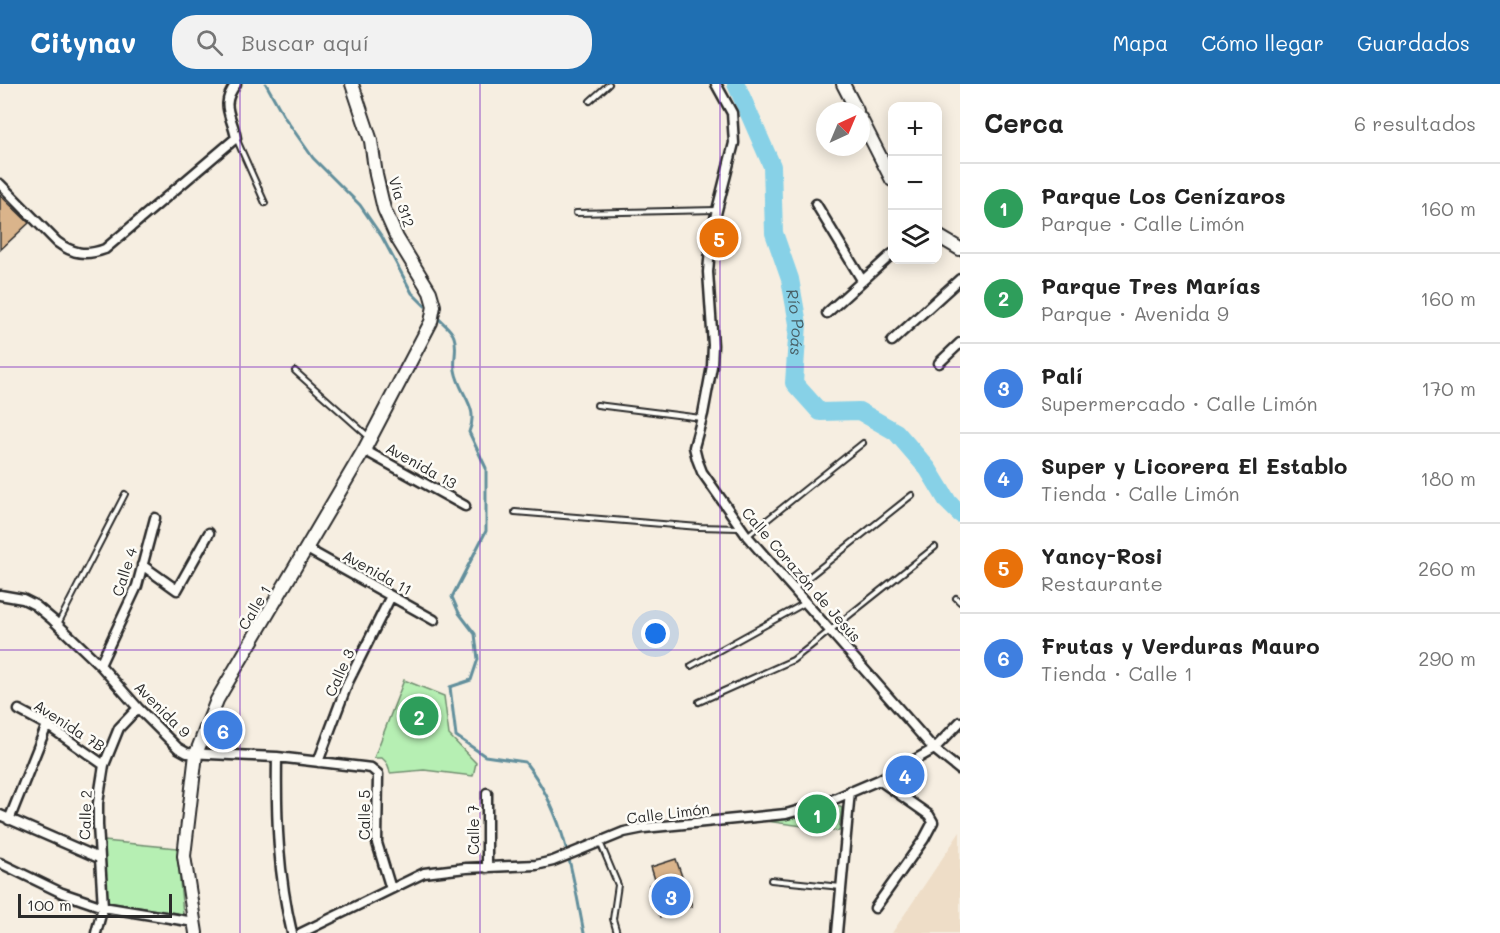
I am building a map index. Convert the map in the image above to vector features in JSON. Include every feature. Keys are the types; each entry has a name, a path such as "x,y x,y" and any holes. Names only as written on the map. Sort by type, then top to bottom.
{"street":[{"path":"0,184 57,242 68,250 80,254 93,254 105,249 236,138 226,102 236,84"},
{"name":"Vía 312","path":"352,84 371,141 384,209 397,238 430,291 434,306 431,322"},
{"name":"Calle Corazón de Jesús","path":"716,84 732,113 734,143 710,249 708,272 713,345 712,366 694,447 697,459 702,472 747,536 934,748 960,770"},
{"path":"843,84 852,102"},
{"path":"870,137 888,172"},
{"path":"816,204 862,280"},
{"path":"942,238 960,249"},
{"path":"827,313 888,257"},
{"path":"892,340 960,279"},
{"name":"Calle 1","path":"195,927 184,856 196,754 217,700 364,450 431,322"},
{"path":"939,363 960,343"},
{"name":"Avenida 13","path":"364,450 465,506"},
{"name":"Calle 4","path":"100,665 137,586 155,518"},
{"path":"142,566 177,590 209,533"},
{"name":"Avenida 11","path":"307,549 434,620"},
{"name":"Avenida 9","path":"0,595 23,599 35,604 100,665 178,748 187,753 277,757 371,768 378,774"},
{"name":"Calle 3","path":"318,762 348,682 391,596"},
{"name":"Calle 2","path":"96,933 103,907 98,803 104,765 119,728 138,708"},
{"name":"Avenida 7B","path":"19,710 47,725 104,765"},
{"name":"Calle Limón","path":"301,933 424,873 466,867 536,865 553,861 599,841 644,828 786,814 825,803 879,780 934,748 960,722"},
{"path":"9,820 47,725"},
{"path":"277,757 278,844 283,896 292,933"},
{"name":"Calle 5","path":"378,774 377,843 391,889"},
{"path":"875,908 924,839 933,822 929,815 879,780"},
{"path":"837,933 850,791"},
{"name":"Calle 7","path":"487,793 488,867"},
{"path":"0,815 99,858"},
{"path":"0,863 62,893 103,907 195,927"}],"lane":[{"path":"590,101 609,84"},
{"path":"236,138 265,203"},
{"path":"576,213 717,210"},
{"path":"295,371 370,438"},
{"path":"597,405 702,419"},
{"path":"747,536 863,443"},
{"path":"58,624 125,494"},
{"path":"793,589 912,495"},
{"path":"515,512 699,527 741,528"},
{"path":"699,702 793,660 935,547"},
{"path":"691,666 805,603"},
{"path":"599,841 618,885 613,919 617,933"},
{"path":"771,880 842,888"}],"shaded area":[{"path":"960,832 960,933 892,933"}],"green space":[{"path":"404,680 444,696 449,735 476,763 473,776 424,770 390,773 388,765 382,758 374,758"},
{"path":"836,805 842,808 839,831 766,821"},
{"path":"104,841 177,848 183,914 106,902"}],"building":[{"path":"0,195 29,223 0,250"},
{"path":"676,859 692,906 660,917 649,885 656,883 651,867"}],"waterway":[{"path":"266,84 285,118 313,158 360,205 382,237 412,293 425,306"},
{"name":"Río Poás","path":"736,84 772,166 774,233 790,279 798,324 794,383 820,412 859,411 896,432 928,469 948,502 960,514"},
{"path":"439,319 454,337 457,379 472,415 469,432 486,468 486,531 452,597 459,613 475,634 478,659 471,680 450,687 456,736 485,756 525,762 539,781 558,822 565,844 584,933"}],"place":[{"name":"Yancy-Rosi","path":"719,238"},
{"name":"Parque Tres Marías","path":"419,716"},
{"name":"Frutas y Verduras Mauro","path":"223,730"},
{"name":"Super y Licorera El Establo","path":"905,775"},
{"name":"Parque Los Cenízaros","path":"817,814"},
{"name":"Palí","path":"671,896"}]}
